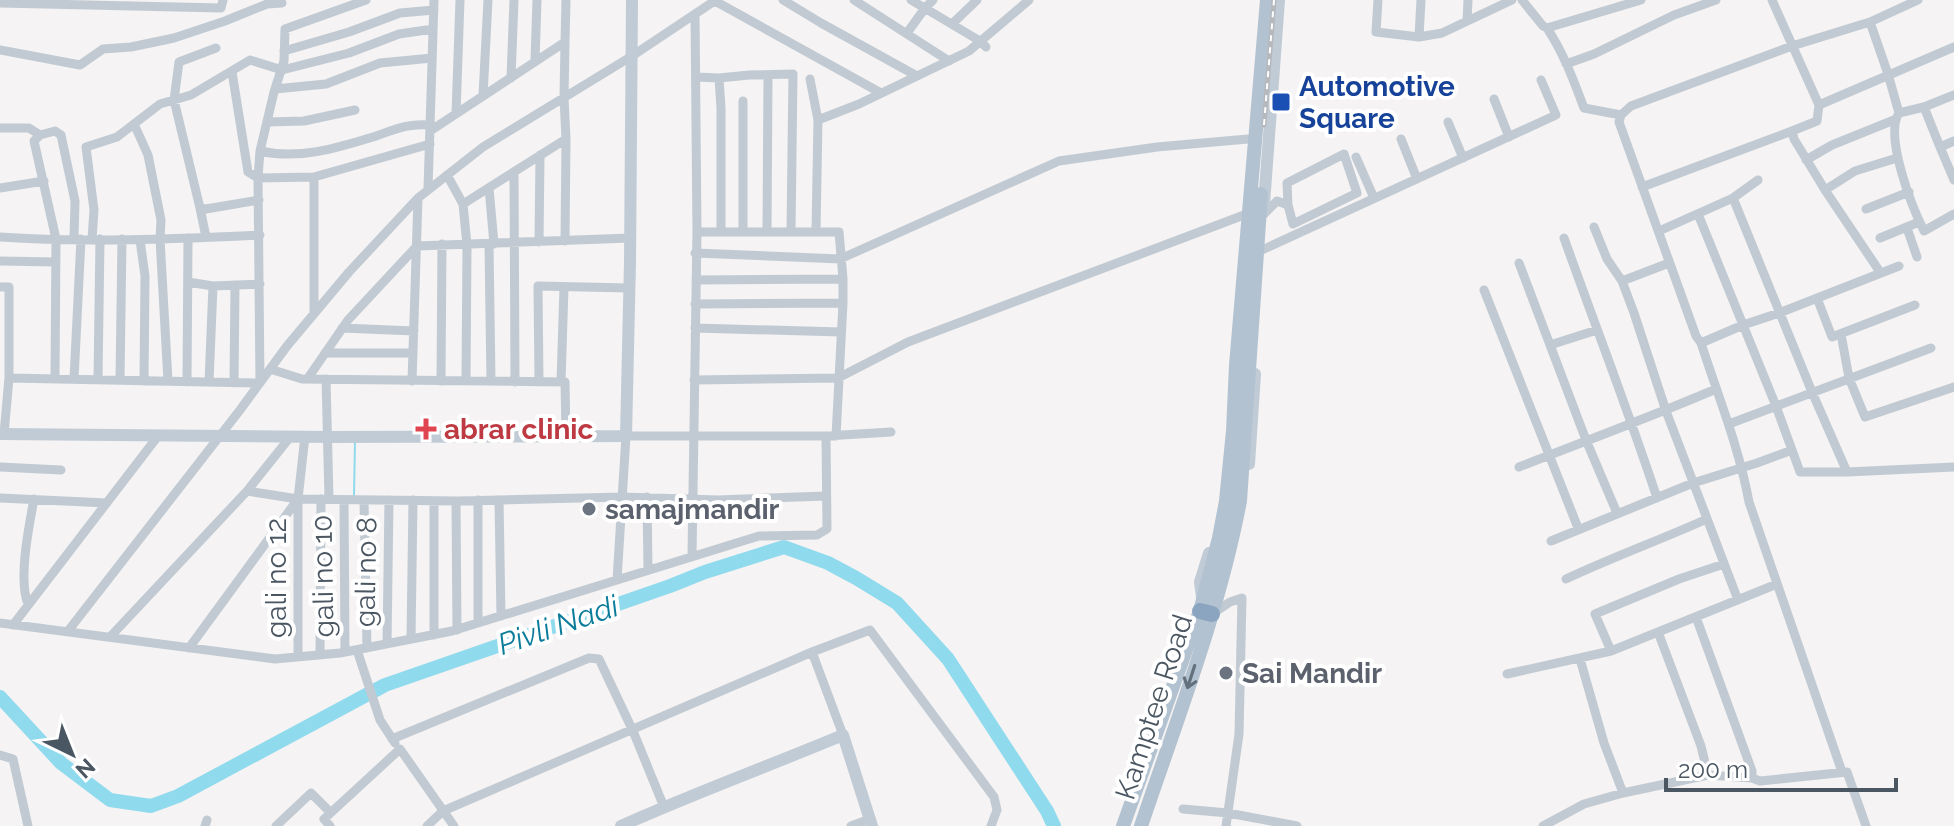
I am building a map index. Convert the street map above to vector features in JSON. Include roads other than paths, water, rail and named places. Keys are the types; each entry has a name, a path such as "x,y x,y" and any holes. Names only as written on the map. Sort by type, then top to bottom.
{"main road":[{"path":"1208,607 1226,501 1233,431 1265,0"},
{"path":"1123,826 1231,547 1240,501 1277,0"},
{"name":"Kamptee Road","path":"1141,826 1208,607"}],"street":[{"path":"0,3 161,3 221,8 223,0"},
{"path":"260,383 258,178 260,151 282,70 285,29 366,0"},
{"path":"456,114 460,0"},
{"path":"483,96 488,0"},
{"path":"511,78 514,0"},
{"path":"535,61 537,0"},
{"path":"565,241 566,0"},
{"path":"617,580 626,436 632,0"},
{"path":"692,556 697,232 696,0"},
{"path":"68,631 270,369 349,272 418,198 483,147 632,56 715,0 881,93"},
{"path":"783,0 917,76"},
{"path":"854,0 949,61"},
{"path":"911,0 983,44"},
{"path":"907,33 933,0"},
{"path":"952,24 977,0"},
{"path":"818,120 983,44 1029,0"},
{"path":"1208,607 1200,582 1215,533 1228,433 1244,215 1265,0"},
{"path":"1208,607 1225,591 1245,501 1252,432 1277,0"},
{"path":"1378,0 1376,32 1419,37 1442,33 1512,0"},
{"path":"1419,37 1421,0"},
{"path":"1467,21 1468,0"},
{"path":"1522,0 1547,28 1564,56 1584,108 1621,115"},
{"path":"1547,28 1641,0"},
{"path":"1566,64 1594,54 1674,15 1716,0"},
{"path":"1642,187 1817,121 1819,105 1772,0"},
{"path":"1841,769 1749,502 1743,468 1729,424 1619,122 1621,115 1631,106 1792,46 1870,22 1918,0"},
{"path":"0,50 80,65 103,49 174,38 267,4 282,3"},
{"path":"284,51 434,5 428,189"},
{"path":"1870,22 1888,74 1897,117 1897,158 1919,222 1924,231 1954,214"},
{"path":"74,379 87,239 94,210 86,147 117,137 160,104 191,95 250,60 282,70 349,53 399,34 433,29"},
{"path":"260,151 278,155 320,152 413,123 430,128 565,42"},
{"path":"1819,105 1954,47"},
{"path":"206,237 174,100 179,62 216,48"},
{"path":"275,89 326,84 380,63 432,58"},
{"path":"232,72 248,172 258,178 314,177 430,144"},
{"path":"696,77 793,74 791,231"},
{"path":"767,231 768,75"},
{"path":"719,78 721,231"},
{"path":"810,79 818,120 816,231"},
{"path":"1262,250 1556,115 1541,80"},
{"path":"1806,160 1832,145 1954,95"},
{"path":"1494,99 1509,137"},
{"path":"743,101 743,231"},
{"path":"1924,107 1954,180"},
{"path":"267,122 304,121 355,110"},
{"path":"1448,122 1463,158"},
{"path":"134,124 148,155 161,220 168,381"},
{"path":"0,128 29,128 40,135"},
{"path":"55,378 56,239 34,141 40,135 55,131 61,135 75,201 87,239 98,379"},
{"path":"1792,131 1806,160 1880,272"},
{"path":"463,204 566,139"},
{"path":"695,253 840,259 1059,161 1157,147 1248,139"},
{"path":"1401,139 1417,179"},
{"path":"1940,147 1954,141"},
{"path":"1344,154 1357,193 1293,224 1288,205 1287,183 1344,154"},
{"path":"539,242 540,155"},
{"path":"1356,157 1374,198"},
{"path":"1825,190 1855,171 1897,158"},
{"path":"514,172 515,382"},
{"path":"447,175 463,204 467,245 466,381"},
{"path":"314,177 314,313"},
{"path":"1659,231 1733,198 1758,180"},
{"path":"0,188 44,181"},
{"path":"489,188 492,244 491,381"},
{"path":"1866,209 1909,192"},
{"path":"412,381 418,198"},
{"path":"1733,198 1847,472"},
{"path":"200,208 259,200"},
{"path":"694,380 838,378 908,342 1244,215 1264,214 1277,201 1288,205"},
{"path":"1698,214 1800,472 1954,467"},
{"path":"1880,238 1919,222"},
{"path":"1594,227 1607,259 1622,281 1666,411 1738,600"},
{"path":"1907,228 1917,257"},
{"path":"0,623 275,659 320,655 457,630 759,536 817,535 827,529 826,496 838,378 843,303 839,232 697,232"},
{"path":"0,237 140,240 260,235"},
{"path":"187,382 188,238"},
{"path":"308,378 342,328 417,246 630,238"},
{"path":"1564,238 1657,498"},
{"path":"120,380 122,239"},
{"path":"140,240 145,276 144,381"},
{"path":"441,381 442,244"},
{"path":"0,261 56,262"},
{"path":"1519,263 1617,513"},
{"path":"1622,281 1669,263"},
{"path":"1701,343 1899,266"},
{"path":"696,280 843,279"},
{"path":"188,282 213,286 260,284"},
{"path":"234,383 235,285"},
{"path":"209,382 213,286"},
{"path":"539,382 538,286 629,288"},
{"path":"0,287 9,287 9,378 2,434 833,436 891,432"},
{"path":"561,382 564,287"},
{"path":"1484,290 1578,528"},
{"path":"1817,298 1832,337 1915,305"},
{"path":"695,304 843,303"},
{"path":"342,328 414,331"},
{"path":"695,328 841,332"},
{"path":"1550,345 1597,330"},
{"path":"1841,334 1849,378 1865,417 1954,387"},
{"path":"1729,424 1931,348"},
{"path":"325,353 413,353"},
{"path":"270,369 302,379 565,382 566,436"},
{"path":"9,378 260,383"},
{"path":"320,655 326,379"},
{"path":"1519,467 1716,389"},
{"path":"13,625 158,436"},
{"path":"110,637 247,491 291,436"},
{"name":"gali no 12","path":"298,657 298,499 305,436"},
{"path":"1551,541 1693,483 1792,450"},
{"path":"0,467 61,470"},
{"path":"247,491 298,499 434,501 826,496"},
{"path":"647,497 648,569"},
{"path":"0,498 107,503"},
{"path":"28,604 25,597 25,568 34,499"},
{"path":"189,648 298,499"},
{"name":"gali no 10","path":"344,500 345,652"},
{"path":"364,500 364,675 380,720 454,826"},
{"name":"gali no 8","path":"387,644 389,500"},
{"path":"411,639 413,500"},
{"path":"478,500 478,623"},
{"path":"499,500 501,616"},
{"path":"434,501 434,635"},
{"path":"456,501 457,630"},
{"path":"1566,579 1707,519"},
{"path":"1611,651 1595,614 1724,564"},
{"path":"1507,674 1611,651 1777,584"},
{"path":"1208,607 1242,598 1239,734 1226,826"},
{"path":"1696,617 1752,778"},
{"path":"427,826 443,811 870,630 994,797 997,810 991,826"},
{"path":"1658,632 1701,746 1708,775"},
{"path":"812,652 871,823 851,826"},
{"path":"392,739 589,658 599,659 664,807"},
{"path":"1580,659 1604,743 1623,793"},
{"path":"621,826 843,735"},
{"path":"276,826 311,793 325,821 400,749"},
{"path":"0,755 13,759 28,826"},
{"path":"1543,826 1584,804 1708,775 1760,781 1847,772 1866,826"},
{"path":"1183,809 1228,813 1297,826"}],"waterway":[{"path":"354,495 355,441"},
{"name":"Pivli Nadi","path":"0,697 61,763 110,800 151,806 178,796 385,685 784,547 828,563 897,603 948,659 1054,826"}],"railway":[{"path":"1264,125 1274,0"}],"place":[{"name":"Automotive Square","path":"1281,102"},
{"name":"abrar clinic","path":"426,429"},
{"name":"samajmandir","path":"589,509"},
{"name":"Sai Mandir","path":"1226,673"}]}
